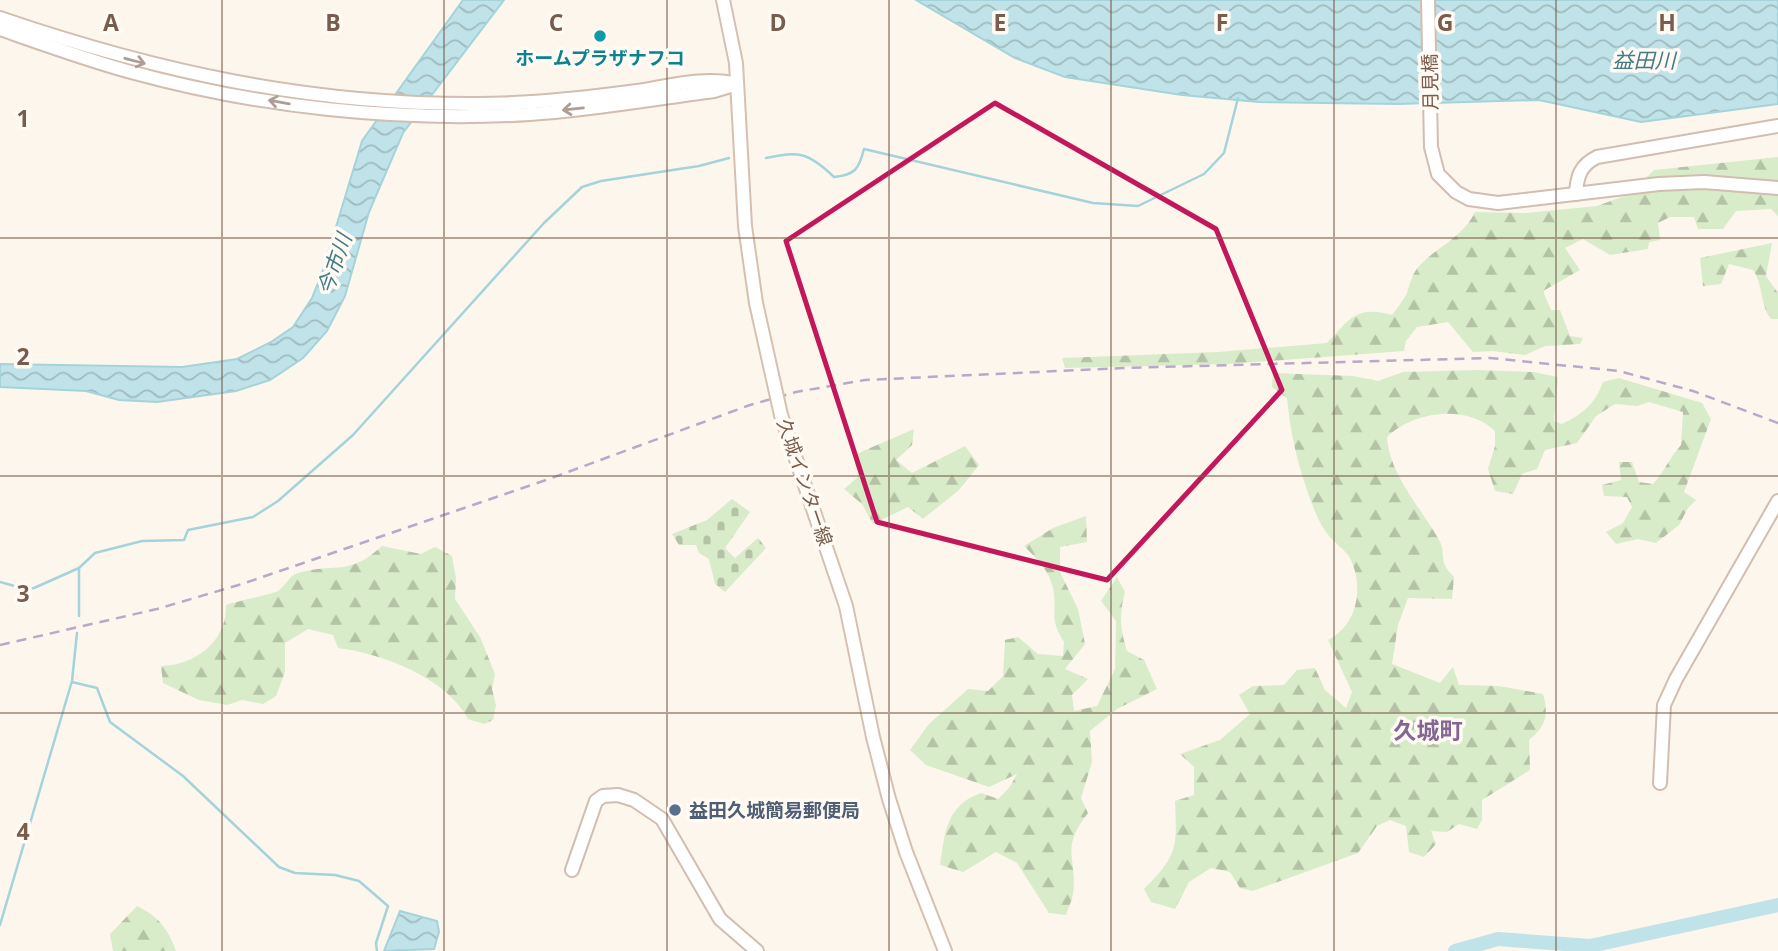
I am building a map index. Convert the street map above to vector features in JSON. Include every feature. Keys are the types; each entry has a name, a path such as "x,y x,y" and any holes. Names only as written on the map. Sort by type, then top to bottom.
{"street":[{"name":"久城インター線","path":"723,0 737,84 745,226 756,303 781,415 846,606 873,737 889,799 906,852 945,951"},
{"name":"月見橋","path":"1428,0 1431,147 1438,174 1456,192 1469,200 1498,203 1659,184 1704,182 1778,188"},
{"path":"0,18 106,53 197,76 373,106"},
{"path":"0,29 131,72 195,87 288,103 551,112 714,92 737,84"},
{"path":"1576,194 1577,177 1585,163 1597,156 1778,126"},
{"path":"1660,783 1664,705 1676,679 1778,501"},
{"path":"572,870 596,801 610,794 634,800 662,820 720,919 757,951"}],"highlighted area":[{"path":"995,103 1216,229 1282,390 1107,580 877,522 786,241"}],"green space":[{"path":"1778,157 1778,216 1771,209 1736,211 1723,229 1698,229 1694,217 1670,217 1658,223 1660,240 1649,242 1648,249 1610,255 1583,239 1565,248 1580,270 1543,291 1551,310 1560,310 1570,336 1583,338 1580,344 1545,346 1525,355 1473,352 1448,322 1417,327 1406,341 1404,351 1228,364 1065,368 1062,358 1218,352 1327,343 1348,321 1361,313 1380,312 1392,315 1405,296 1418,267 1458,234 1475,212 1526,213 1597,206 1630,194 1654,170"},
{"path":"1772,243 1766,276 1778,293 1778,319 1771,319 1767,313 1753,270 1729,264 1721,284 1703,286 1700,258"},
{"path":"1403,372 1534,372 1558,377 1554,421 1562,424 1587,407 1603,382 1619,378 1702,403 1711,419 1684,492 1696,500 1688,508 1679,525 1656,543 1638,539 1616,544 1606,532 1623,523 1632,507 1627,497 1604,496 1602,485 1621,480 1619,462 1632,462 1639,482 1653,484 1681,445 1683,412 1649,402 1637,406 1615,404 1596,416 1577,443 1545,450 1537,469 1522,474 1513,494 1495,491 1488,469 1495,446 1495,431 1483,422 1456,414 1441,414 1411,421 1398,428 1387,437 1393,464 1438,538 1445,566 1454,577 1452,599 1408,598 1398,625 1392,664 1440,683 1453,667 1459,685 1499,686 1543,694 1545,720 1529,740 1530,770 1482,800 1482,820 1477,829 1459,824 1447,832 1431,831 1436,844 1424,857 1409,852 1406,826 1390,820 1377,826 1358,853 1253,891 1240,888 1230,872 1211,868 1189,882 1175,909 1151,902 1144,889 1163,868 1173,850 1176,830 1175,801 1194,795 1194,767 1180,754 1220,740 1250,714 1239,695 1253,686 1284,685 1297,670 1315,668 1325,690 1346,708 1352,692 1328,640 1346,626 1351,616 1357,594 1355,571 1349,556 1329,536 1315,510 1296,454 1287,398 1272,387 1273,373 1353,376 1378,381"},
{"path":"914,429 912,445 896,460 912,473 965,446 979,465 959,490 923,519 908,507 873,524 862,504 844,489 858,477 854,455"},
{"path":"732,499 750,512 725,548 735,558 758,538 766,548 725,592 715,584 709,559 699,553 696,545 679,545 672,534 707,520"},
{"path":"1086,516 1087,542 1060,547 1060,572 1078,609 1085,644 1065,669 1088,679 1072,695 1074,711 1097,706 1115,669 1116,621 1101,601 1117,577 1125,592 1121,622 1127,651 1144,660 1157,689 1117,709 1090,731 1092,762 1081,798 1088,813 1074,836 1072,845 1073,894 1066,915 1049,913 1017,863 996,852 963,872 940,865 946,831 954,813 969,798 981,793 998,799 1009,788 1017,774 989,787 926,765 910,750 929,724 968,689 988,691 1003,676 1005,640 1018,637 1038,654 1063,656 1064,642 1056,627 1054,596 1049,576 1024,546 1053,528"},
{"path":"382,546 421,554 435,547 452,556 456,578 455,599 480,637 495,674 492,689 496,705 493,720 484,724 468,719 445,691 429,680 374,655 338,648 333,635 308,629 285,643 285,672 276,696 263,704 242,700 227,705 199,700 163,683 161,666 174,665 197,656 215,640 225,618 226,605 278,591 298,573 360,562"},
{"path":"137,906 161,924 176,951 113,951 110,934"}],"water":[{"name":"今市川","path":"463,0 504,0 403,133 369,212 345,296 327,331 303,358 270,380 236,391 157,402 119,400 86,391 0,387 0,364 182,367 237,359 271,342 293,327 312,298 323,270 362,141"},
{"name":"益田川","path":"916,0 1778,0 1778,104 1641,122 1539,100 1397,104 1259,102 1182,95 1065,77 1015,58"},
{"path":"400,911 437,921 439,932 434,949 384,951"}],"waterway":[{"path":"766,158 787,154 803,156 817,162 834,177 847,175 855,170 864,149 1093,203 1138,206 1204,174 1224,153 1238,98"},
{"path":"0,582 25,589 34,588 79,568 95,553 142,541 184,540 188,530 253,517 278,501 353,435 544,223 582,187 601,181 699,166 729,158"},
{"path":"79,568 79,616"},
{"path":"0,925 72,681 77,633"},
{"path":"72,682 97,688 110,722 183,776 279,867 295,873 335,875 359,881 388,906 376,943 377,951"},
{"path":"1455,951 1498,939 1590,946 1778,905"},
{"path":"1566,951 1570,946"}],"railway":[{"path":"0,645 157,609 242,584 546,480 750,405 796,392 865,380 1123,368 1490,358 1619,371 1693,391 1778,423"}],"place":[{"name":"ホームプラザナフコ","path":"600,36"},
{"name":"益田久城簡易郵便局","path":"675,810"}],"district":[{"name":"久城町","path":"1428,730"}]}
